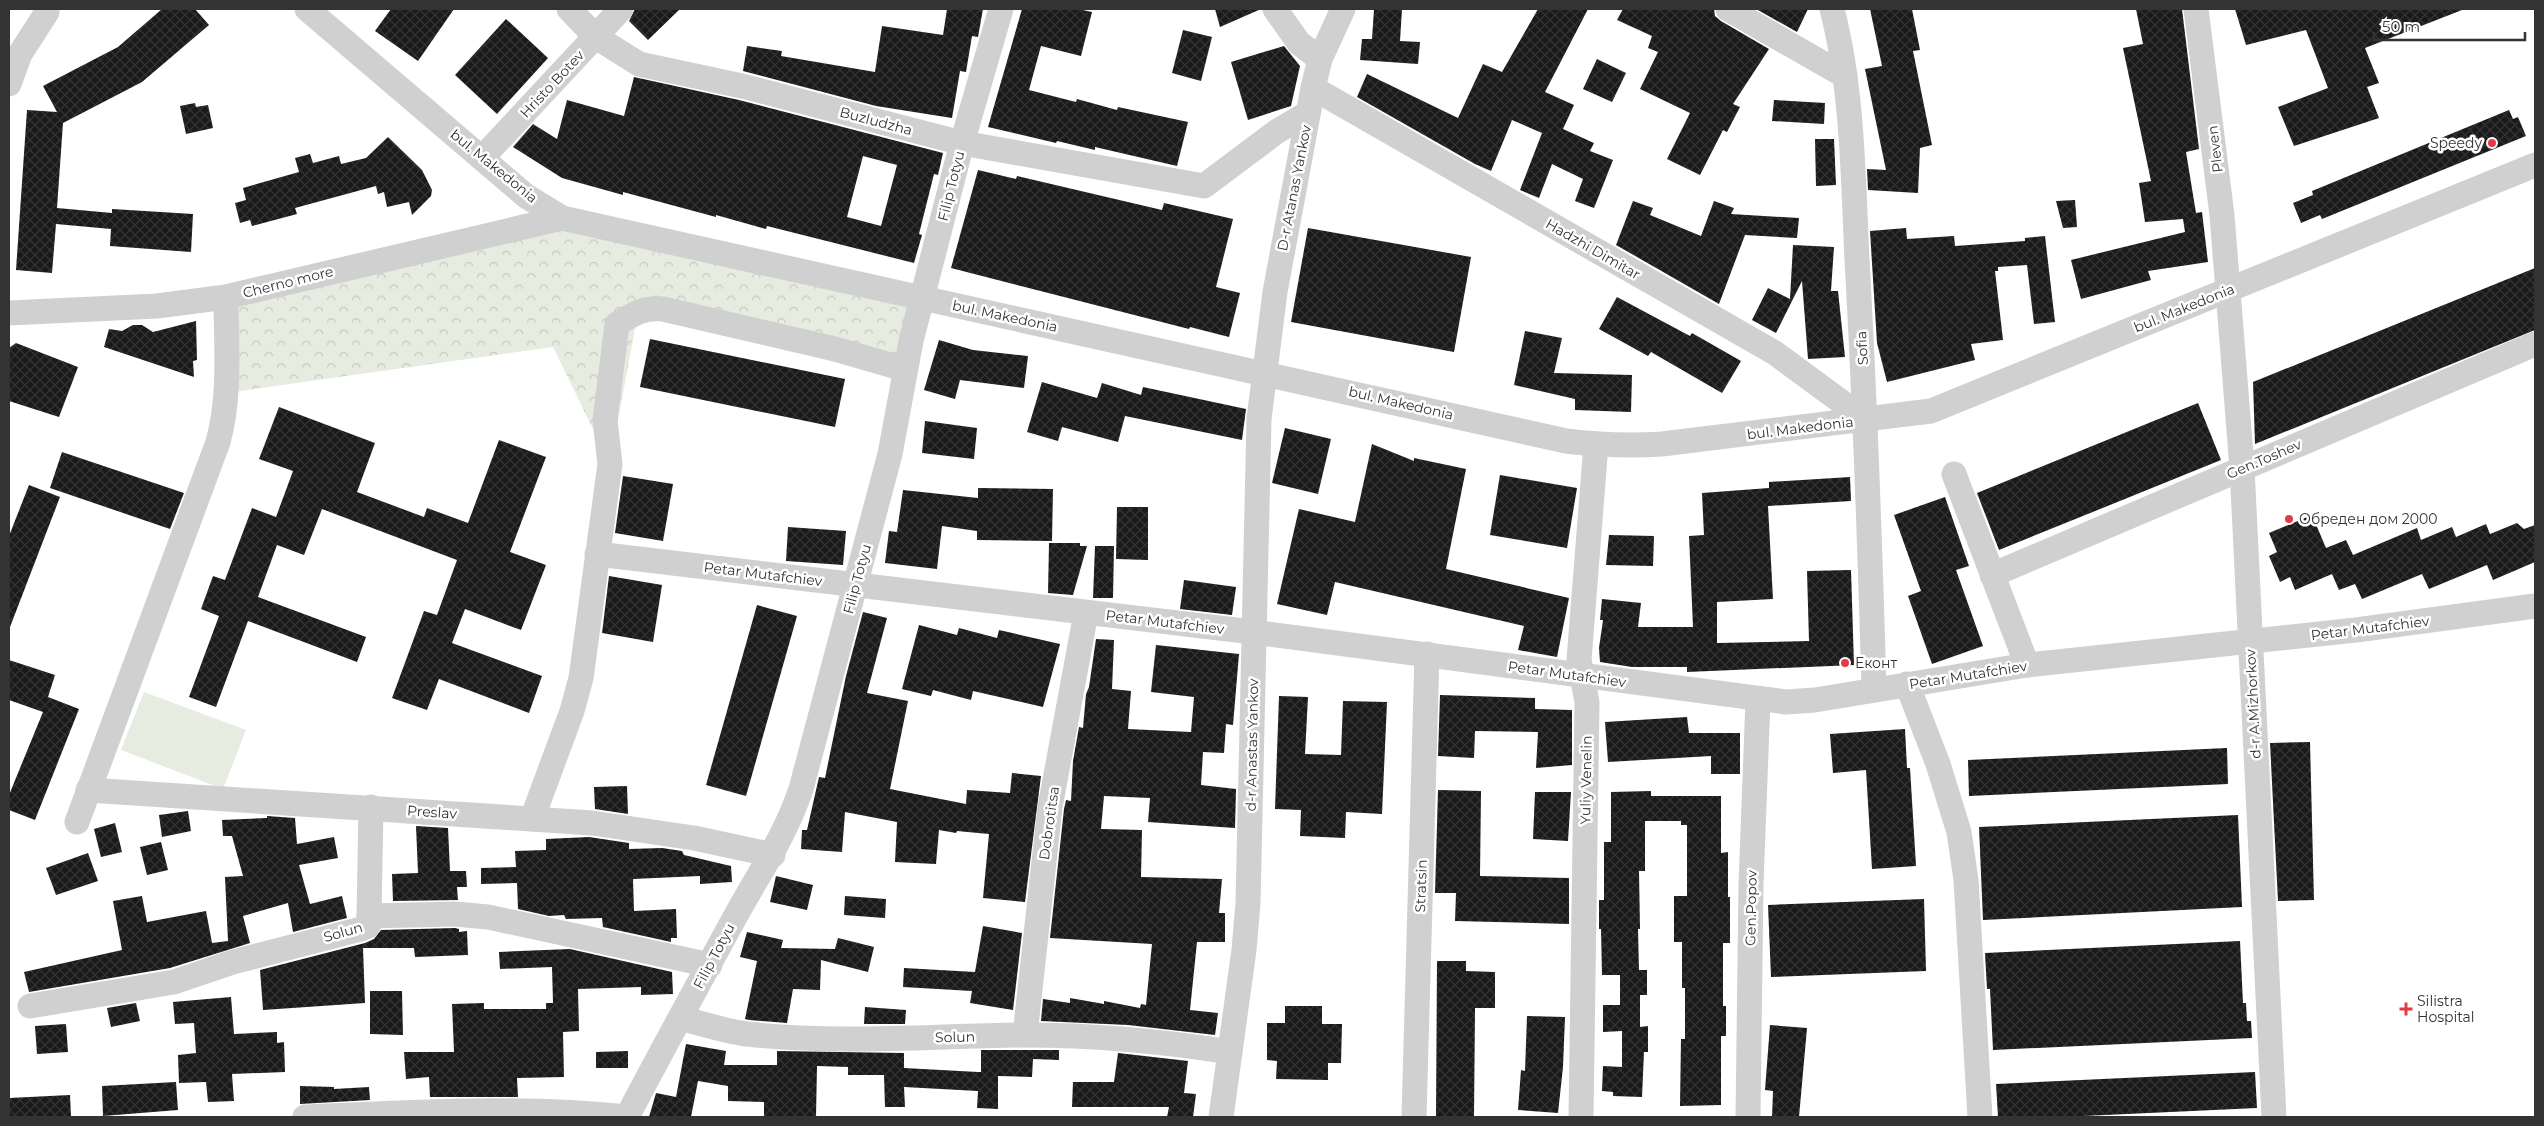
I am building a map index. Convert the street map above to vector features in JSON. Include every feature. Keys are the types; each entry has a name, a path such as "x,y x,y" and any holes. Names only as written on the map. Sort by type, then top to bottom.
{"street":[{"name":"bul. Makedonia","path":"307,9 526,196 562,218 1264,372 1566,441 1596,444 1630,446 1662,444 1931,411 2535,165"},
{"name":"Buzludzha","path":"569,9 596,37 639,64 742,86 962,143 1204,186 1276,132 1308,113"},
{"name":"Hristo Botev","path":"482,158 621,9"},
{"name":"Filip Totyu","path":"627,1117 773,855 785,831 801,789 890,454 904,369 922,298 962,143 1001,9"},
{"path":"1275,9 1299,43 1320,59"},
{"name":"D-r Atanas Yankov","path":"1264,372 1275,292 1313,88 1320,59 1343,9"},
{"path":"1728,9 1845,76"},
{"name":"Sofia","path":"1832,9 1845,76 1853,155 1866,420 1874,690"},
{"name":"Pleven","path":"2196,9 2215,146 2228,290"},
{"path":"9,36 50,10"},
{"path":"9,84 20,54 50,10"},
{"name":"Hadzhi Dimitar","path":"1313,88 1775,353 1866,420"},
{"name":"Cherno more","path":"9,313 157,306 226,297 562,218"},
{"name":"d-r A.Mizhorkov","path":"2228,290 2242,468 2274,1117"},
{"path":"77,822 218,442 224,418 226,393 226,297"},
{"path":"532,819 572,710 581,678 610,464 605,420 617,324 638,312 650,308 664,308 835,349 904,369"},
{"name":"Gen.Toshev","path":"1992,575 2535,344"},
{"name":"d-r Anastas Yankov","path":"1221,1117 1248,903 1259,419 1264,372"},
{"name":"Yuliy Venelin","path":"1580,1117 1587,702 1578,660 1596,444"},
{"path":"1954,474 2027,665"},
{"name":"Petar Mutafchiev","path":"597,554 1253,632 1758,700 1786,702 1815,700 2027,665 2356,630 2535,606"},
{"name":"Dobrotitsa","path":"1025,1035 1050,807 1086,613"},
{"name":"Stratsin","path":"1414,1117 1427,654"},
{"path":"1907,684 1938,764 1958,832 1966,880 1980,1117"},
{"name":"Gen.Popov","path":"1748,1117 1751,884 1758,700"},
{"name":"Preslav","path":"88,790 371,807 640,829 773,855"},
{"path":"369,916 371,807"},
{"name":"Solun","path":"30,1006 174,982 233,962 361,929 368,926 369,916 456,914 488,917 710,965"},
{"name":"Solun","path":"681,1018 746,1034 864,1039 1025,1035 1137,1038 1230,1052"},
{"path":"305,1117 405,1112 588,1113 627,1117"}],"green space":[{"path":"562,218 922,298 904,369 638,312 610,464 553,347 226,393 226,297"},
{"path":"144,692 246,730 223,789 121,750"}],"building":[{"path":"162,9 195,9 209,25 142,82 63,123 57,208 112,213 112,209 193,214 191,252 110,246 111,229 56,224 52,273 16,270 27,110 57,112 43,86 118,47"},
{"path":"391,9 454,9 418,61 375,31"},
{"path":"635,9 680,9 648,40 629,21"},
{"path":"947,9 983,9 978,37 972,36 966,72 960,71 952,118 876,106 743,71 747,46 782,51 781,56 875,72 882,26 943,35"},
{"path":"1022,9 1078,9 1092,12 1081,56 1041,46 1029,90 1076,102 1077,99 1117,110 1118,107 1188,122 1177,166 1095,147 1095,150 1057,141 1056,143 988,127"},
{"path":"1215,9 1261,9 1220,27"},
{"path":"1374,9 1402,9 1400,41 1420,42 1418,64 1360,60 1362,39 1372,39"},
{"path":"1538,9 1588,9 1545,92 1574,105 1563,129 1594,143 1590,151 1613,160 1594,208 1575,201 1583,179 1552,164 1539,198 1520,190 1542,133 1512,120 1491,171 1475,164 1357,97 1367,74 1458,118 1483,64 1502,72"},
{"path":"1623,9 1714,9 1715,16 1721,21 1769,49 1733,104 1740,107 1727,132 1723,130 1700,175 1667,159 1690,113 1640,89 1658,52 1648,48 1652,36 1617,20"},
{"path":"1756,9 1808,9 1797,32"},
{"path":"1870,9 1912,9 1920,50 1913,51 1932,145 1920,148 1918,193 1868,190 1867,169 1886,170 1865,69 1882,66"},
{"path":"2136,9 2182,9 2199,149 2186,152 2196,213 2202,212 2208,262 2148,271 2151,280 2081,299 2071,260 2185,232 2183,219 2145,222 2139,183 2151,181 2123,48 2143,44"},
{"path":"2235,9 2462,10 2365,48 2379,83 2367,87 2379,118 2294,146 2278,107 2328,88 2306,30 2246,45"},
{"path":"506,19 548,58 497,114 455,75"},
{"path":"1183,30 1212,37 1201,81 1172,73"},
{"path":"1284,46 1300,66 1291,106 1248,120 1231,62"},
{"path":"1597,59 1626,73 1612,102 1583,89"},
{"path":"634,77 739,100 943,153 938,175 934,174 919,234 922,235 914,263 767,226 766,229 716,215 716,217 623,192 623,195 562,178 513,147 533,124 557,139 567,100 624,116","holes":["863,156 897,165 881,226 847,217"]},
{"path":"1774,100 1825,103 1824,124 1772,121"},
{"path":"195,103 196,107 208,105 213,128 186,134 180,106"},
{"path":"2509,110 2513,119 2518,117 2526,136 2322,219 2320,215 2301,223 2293,203 2313,195 2312,191"},
{"path":"388,137 422,170 432,190 431,196 412,215 409,202 387,207 384,192 378,194 376,186 295,208 297,214 252,226 250,220 240,223 235,203 246,200 243,188 299,172 295,158 310,154 313,163 339,156 341,164 366,158"},
{"path":"1815,139 1834,139 1836,185 1816,186"},
{"path":"978,170 1016,179 1017,176 1162,210 1164,203 1233,219 1216,287 1240,293 1229,337 1190,327 1189,329 951,268"},
{"path":"2075,200 2077,227 2063,228 2056,201"},
{"path":"1633,201 1653,208 1650,215 1701,236 1714,201 1734,208 1731,214 1799,218 1797,238 1745,235 1719,304 1616,245"},
{"path":"1308,228 1471,257 1454,352 1291,322"},
{"path":"1906,228 1907,239 1954,236 1955,246 2025,241 2025,238 2045,236 2055,322 2034,324 2027,265 1998,267 1998,271 1995,271 2003,340 1971,344 1975,360 1887,382 1877,343 1870,231"},
{"path":"1793,245 1834,247 1831,291 1838,291 1845,357 1808,359 1802,281 1776,333 1752,320 1768,288 1790,299"},
{"path":"2535,268 2535,330 2255,444 2253,382"},
{"path":"1617,297 1690,336 1692,333 1741,361 1722,393 1651,352 1648,356 1599,329"},
{"path":"196,321 197,360 193,361 194,377 104,347 109,329 122,331 133,325 142,325 153,332"},
{"path":"1525,331 1562,338 1554,373 1632,375 1631,412 1575,410 1575,399 1514,385"},
{"path":"650,339 845,379 835,427 640,387"},
{"path":"939,340 973,350 1028,356 1024,388 960,380 955,399 924,390"},
{"path":"16,343 78,367 59,417 9,401 9,348"},
{"path":"1042,382 1097,398 1102,383 1141,395 1143,387 1246,409 1242,440 1125,416 1118,442 1062,427 1058,441 1027,432"},
{"path":"2198,403 2221,460 1999,550 1977,493"},
{"path":"279,407 375,443 357,492 424,517 427,508 468,523 499,440 546,457 510,552 546,565 521,630 465,609 452,643 542,676 529,713 439,679 427,710 392,698 424,611 437,615 457,560 322,509 304,555 277,545 258,597 366,637 357,662 248,621 216,707 189,697 219,616 201,609 213,576 225,580 252,508 276,517 293,471 259,459"},
{"path":"925,421 977,428 974,459 922,453"},
{"path":"1285,428 1331,439 1318,494 1272,483"},
{"path":"1372,444 1414,461 1414,458 1466,469 1446,569 1569,598 1557,657 1518,650 1524,626 1335,582 1327,615 1277,604 1299,509 1355,522"},
{"path":"62,452 184,493 170,529 50,488"},
{"path":"1500,475 1577,488 1567,548 1490,535"},
{"path":"623,476 673,484 663,541 615,533"},
{"path":"1850,477 1851,501 1768,506 1773,599 1717,602 1717,643 1809,641 1807,571 1851,570 1854,665 1687,672 1687,667 1632,667 1600,662 1599,648 1603,620 1600,620 1602,599 1641,603 1638,627 1693,627 1689,536 1704,535 1702,493 1769,488 1769,482"},
{"path":"29,485 60,497 10,627 9,536"},
{"path":"978,488 1053,489 1052,541 977,540 977,531 942,526 937,569 885,563 889,531 897,532 903,490 978,498"},
{"path":"1945,497 1969,566 1956,570 1983,646 1932,664 1908,596 1921,591 1894,515"},
{"path":"1117,507 1148,507 1148,560 1116,559"},
{"path":"2312,515 2326,548 2346,540 2353,555 2417,528 2421,540 2452,527 2456,537 2486,524 2490,534 2517,523 2524,529 2535,525 2535,562 2493,580 2487,565 2429,589 2422,574 2362,599 2355,584 2339,590 2332,574 2295,590 2290,577 2280,582 2269,556 2277,552 2269,533"},
{"path":"788,527 846,531 843,565 786,561"},
{"path":"1609,535 1654,536 1653,566 1606,565"},
{"path":"1049,543 1080,543 1080,546 1087,546 1073,595 1048,593"},
{"path":"1095,546 1114,546 1113,598 1093,598"},
{"path":"609,576 662,585 653,642 602,633"},
{"path":"1184,580 1236,587 1232,615 1180,609"},
{"path":"757,605 797,616 746,796 706,785"},
{"path":"863,612 887,618 867,693 908,701 890,789 966,804 967,790 1010,793 1012,773 1041,776 1025,902 983,898 989,834 957,831 956,833 939,830 936,864 895,862 897,822 845,812 842,852 801,849 802,830 807,830 819,777 825,778 846,676"},
{"path":"919,625 957,635 959,628 997,638 999,630 1060,644 1043,707 973,691 971,700 933,690 931,696 902,689"},
{"path":"1096,639 1114,640 1112,689 1131,691 1128,729 1191,732 1194,697 1151,692 1156,645 1239,654 1233,725 1226,724 1224,753 1203,752 1201,785 1236,789 1235,828 1148,822 1150,798 1104,796 1101,829 1142,830 1141,877 1222,879 1219,913 1225,913 1225,942 1197,942 1190,1010 1218,1013 1215,1035 1128,1025 1041,1021 1043,999 1070,1003 1070,998 1104,1004 1104,1001 1140,1008 1141,1004 1146,1005 1152,944 1050,938 1064,809 1066,800 1071,801 1073,761 1079,727 1083,728 1086,694 1089,687"},
{"path":"9,660 55,675 48,697 79,709 35,820 9,810 9,795 43,712 9,700"},
{"path":"1440,695 1535,698 1535,709 1572,710 1572,765 1536,768 1538,732 1475,731 1474,758 1438,756"},
{"path":"1279,696 1308,697 1305,754 1341,755 1343,701 1387,702 1382,814 1346,812 1345,838 1300,836 1301,810 1275,809"},
{"path":"1687,717 1689,733 1740,733 1740,774 1711,774 1711,756 1608,762 1605,722"},
{"path":"1905,729 1907,768 1910,768 1916,866 1872,869 1866,770 1833,773 1830,734"},
{"path":"2310,742 2314,900 2278,901 2270,743"},
{"path":"2227,748 2228,784 1969,796 1968,760"},
{"path":"627,786 628,814 595,809 594,787"},
{"path":"1438,790 1481,791 1480,876 1569,878 1569,924 1455,921 1456,893 1435,893"},
{"path":"1651,791 1651,796 1721,796 1721,853 1728,852 1730,943 1723,943 1723,1006 1726,1006 1726,1036 1721,1036 1721,1105 1680,1106 1681,1039 1685,1039 1685,988 1682,988 1682,942 1674,942 1674,896 1687,896 1687,825 1681,825 1681,821 1645,821 1645,871 1639,871 1640,929 1638,929 1639,970 1647,970 1647,995 1640,995 1640,1027 1648,1026 1648,1052 1644,1052 1642,1097 1613,1096 1613,1092 1602,1091 1603,1066 1622,1067 1622,1031 1603,1032 1603,1005 1620,1005 1620,975 1602,975 1601,929 1599,929 1599,900 1604,900 1604,842 1611,842 1611,792"},
{"path":"1535,792 1571,792 1568,841 1533,839"},
{"path":"188,811 191,831 162,837 159,815"},
{"path":"2238,815 2242,907 1983,920 1979,827"},
{"path":"267,816 295,818 297,844 334,837 338,858 299,865 310,904 342,896 347,918 293,932 288,903 243,916 250,943 170,968 29,992 24,972 122,950 113,901 142,896 147,922 206,911 212,943 228,941 225,877 243,876 232,836 223,836 222,820 267,818"},
{"path":"115,823 122,852 101,857 94,829"},
{"path":"416,826 448,828 450,871 466,871 467,887 457,887 458,900 393,901 392,874 418,873"},
{"path":"589,837 629,843 629,849 662,848 682,851 684,855 731,866 732,882 700,884 700,876 633,879 634,911 676,909 677,938 671,938 671,942 603,927 602,918 566,919 564,915 549,916 518,909 517,883 481,884 481,868 516,867 515,851 546,850 546,839"},
{"path":"161,842 168,870 147,875 140,847"},
{"path":"88,853 98,881 56,895 46,868"},
{"path":"776,876 813,885 807,910 770,902"},
{"path":"845,896 886,899 885,918 844,915"},
{"path":"1924,899 1926,971 1771,977 1768,905"},
{"path":"983,926 1022,933 1013,1010 970,1003 972,991 903,987 904,968 975,972"},
{"path":"459,929 459,932 467,931 468,955 415,957 414,948 363,948 365,1003 263,1010 260,970 365,943 374,939 381,930"},
{"path":"747,932 783,940 781,948 835,949 838,938 874,947 868,972 821,960 820,990 793,989 787,1023 749,1020 745,1019 757,961 740,957"},
{"path":"2240,941 2243,1003 2246,1003 2247,1021 2251,1021 2252,1038 1993,1050 1990,989 1987,989 1985,953"},
{"path":"570,949 672,972 673,994 641,995 641,987 578,989 579,1031 563,1032 564,1077 517,1078 518,1097 430,1097 429,1077 406,1079 404,1052 454,1052 452,1004 484,1003 484,1009 546,1009 546,1003 553,1003 552,967 500,969 499,952"},
{"path":"1437,961 1466,961 1466,971 1495,972 1495,1008 1475,1008 1474,1117 1436,1117"},
{"path":"370,991 402,991 403,1035 370,1034"},
{"path":"231,997 234,1034 277,1032 277,1043 284,1042 285,1072 232,1074 234,1101 208,1102 206,1082 179,1083 178,1055 196,1053 194,1023 175,1024 173,1002"},
{"path":"136,1003 140,1021 111,1027 107,1008"},
{"path":"1285,1006 1322,1006 1322,1024 1342,1024 1341,1063 1328,1063 1328,1080 1276,1079 1277,1061 1267,1060 1267,1023 1285,1023"},
{"path":"865,1007 906,1010 905,1024 864,1024"},
{"path":"1527,1016 1565,1017 1563,1067 1558,1113 1518,1110 1521,1070 1525,1071"},
{"path":"66,1024 68,1052 37,1054 35,1026"},
{"path":"1770,1025 1807,1028 1799,1117 1772,1117 1773,1091 1765,1090"},
{"path":"686,1044 726,1051 724,1065 777,1065 777,1051 904,1053 904,1068 978,1072 981,1072 981,1050 1059,1050 1059,1060 1033,1059 1032,1077 998,1076 998,1109 977,1108 978,1091 904,1087 905,1107 885,1107 884,1075 848,1075 848,1067 817,1066 816,1117 764,1117 764,1102 728,1101 728,1086 698,1081 691,1117 649,1117 656,1093 676,1097"},
{"path":"628,1051 628,1068 596,1068 596,1052"},
{"path":"1118,1053 1188,1061 1184,1093 1196,1094 1193,1117 1167,1117 1169,1107 1072,1107 1073,1082 1114,1082"},
{"path":"2255,1072 2257,1108 2062,1117 1998,1117 1996,1084"},
{"path":"176,1082 178,1110 103,1116 102,1086"},
{"path":"300,1086 334,1087 334,1089 369,1087 370,1100 300,1104"},
{"path":"70,1095 71,1117 9,1117 9,1098"}],"place":[{"name":"Speedy","path":"2492,143"},
{"name":"Обреден дом 2000","path":"2289,519"},
{"name":"Еконт","path":"1845,663"},
{"name":"Silistra Hospital","path":"2406,1009"}]}
